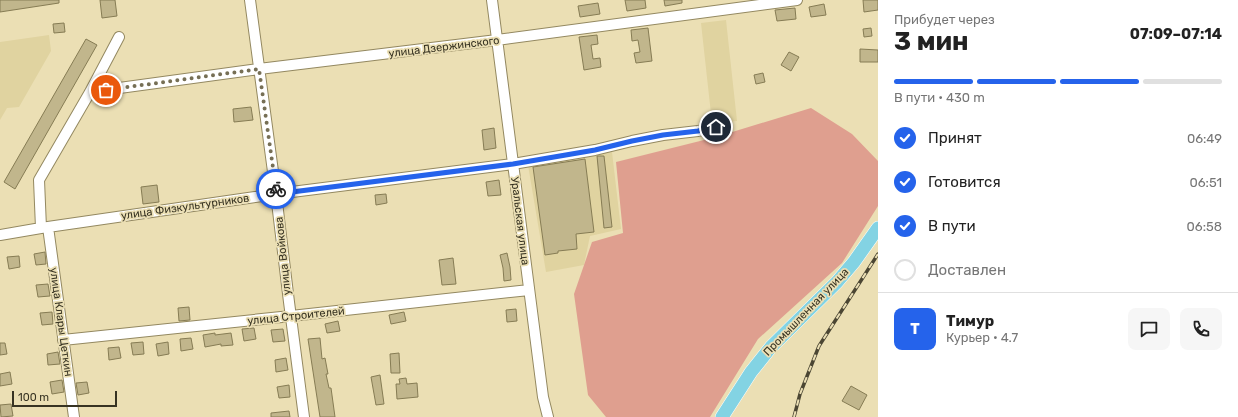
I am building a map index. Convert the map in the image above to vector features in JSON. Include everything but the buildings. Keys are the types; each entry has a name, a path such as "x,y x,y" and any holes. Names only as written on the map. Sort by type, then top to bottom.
{"main road":[{"name":"Промышленная улица","path":"722,417 751,372 771,347 837,282 854,262 878,228"}],"street":[{"name":"улица Войкова","path":"250,0 304,417"},
{"name":"Уральская улица","path":"492,0 543,397 548,417"},
{"name":"улица Дзержинского","path":"90,92 259,69 497,40 754,2 797,0"},
{"name":"улица Клары Цеткин","path":"74,417 44,227 39,180 90,92 119,37"},
{"name":"улица Физкультурников","path":"0,235 44,227 276,194 513,164 595,150 663,135 698,131 716,127"},
{"name":"улица Строителей","path":"63,340 529,290"}],"shaded area":[{"path":"726,20 737,121 712,123 701,23"},
{"path":"49,35 51,51 19,107 7,108 0,120 0,42"},
{"path":"811,108 852,134 878,161 878,206 842,263 758,339 710,417 606,417 588,395 574,294 592,242 623,233 616,162 716,137"},
{"path":"612,152 621,229 590,236 584,265 546,272 528,165"}],"railway":[{"path":"794,417 800,394 819,346 878,254"}],"way so far":[{"path":"106,90 259,69 276,189"}],"route":[{"path":"276,189 276,194 513,164 595,150 663,135 698,131 716,127"}]}
